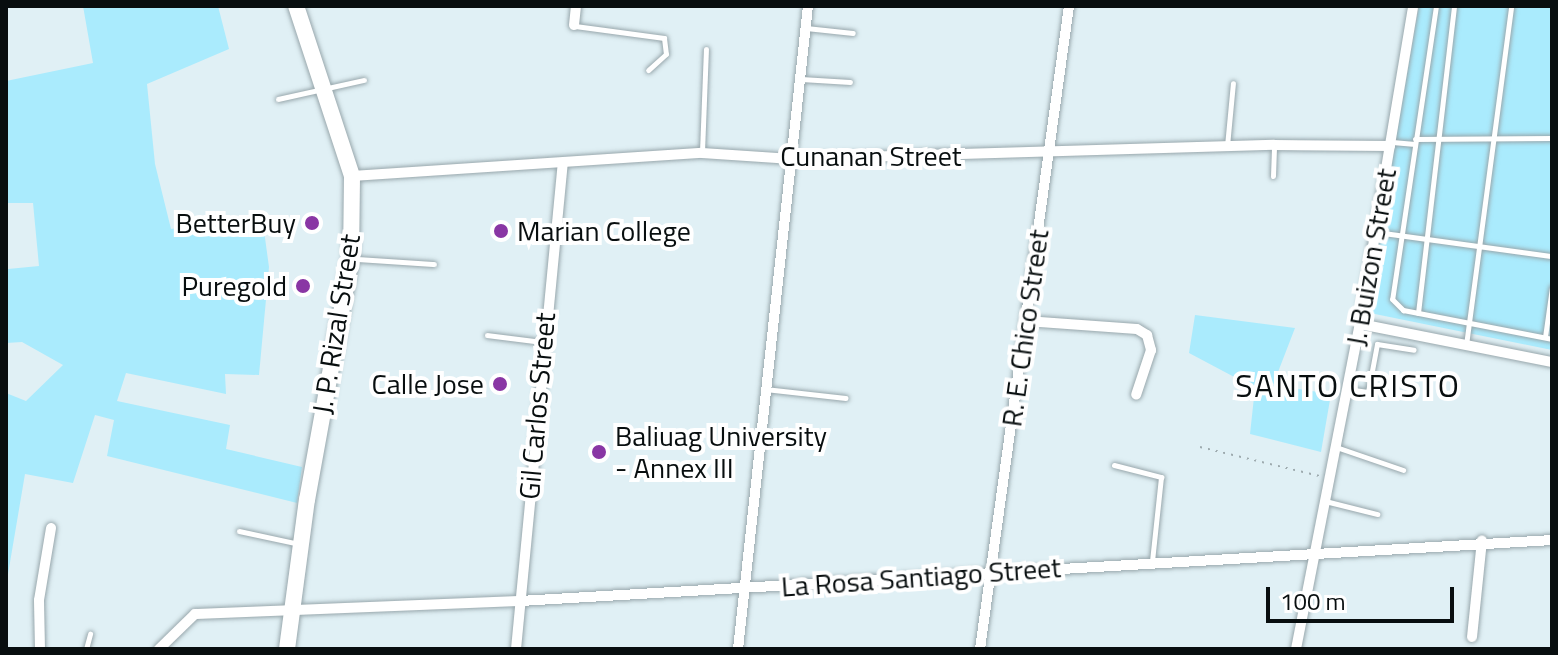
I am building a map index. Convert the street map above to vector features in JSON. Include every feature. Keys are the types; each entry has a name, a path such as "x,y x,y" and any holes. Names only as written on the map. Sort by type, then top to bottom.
{"main road":[{"name":"J. P. Rizal Street","path":"287,649 300,544 351,259 352,176 296,6"}],"street":[{"path":"574,25 576,6"},
{"path":"738,649 808,6"},
{"name":"R. E. Chico Street","path":"980,649 1069,6"},
{"name":"J. Buizon Street","path":"1296,649 1360,324 1413,6"},
{"name":"Cunanan Street","path":"352,176 702,153 792,159 1390,144"},
{"name":"Gil Carlos Street","path":"516,649 542,342 563,163"},
{"path":"1026,321 1137,329 1147,335 1151,350 1136,395"},
{"path":"1360,324 1552,362"},
{"path":"40,649 38,611 51,528"},
{"name":"La Rosa Santiago Street","path":"159,649 195,614 744,589 1152,561 1482,541 1552,540"},
{"path":"1472,637 1482,541"}],"lane":[{"path":"1436,6 1392,299 1395,306 1418,313 1548,338 1552,287"},
{"path":"1418,313 1454,6"},
{"path":"1466,345 1511,6"},
{"path":"574,25 664,38 666,54 648,70"},
{"path":"805,28 853,33"},
{"path":"702,153 706,49"},
{"path":"800,79 850,82"},
{"path":"278,99 323,85 364,80"},
{"path":"1227,147 1233,83"},
{"path":"1390,144 1552,138"},
{"path":"1273,176 1274,145"},
{"path":"1375,232 1552,256"},
{"path":"351,259 434,264"},
{"path":"487,335 542,342"},
{"path":"1347,389 1368,392 1377,344 1414,350"},
{"path":"764,389 845,398"},
{"path":"1335,447 1403,470"},
{"path":"1114,465 1161,477 1152,561"},
{"path":"1324,501 1377,514"},
{"path":"239,531 300,544"},
{"path":"86,649 90,634"}],"path":[{"path":"1200,447 1329,478"}],"shaded area":[{"path":"83,6 218,6 229,49 147,84 155,164 171,229 262,216 269,267 259,375 225,374 226,394 126,373 117,401 230,425 226,449 302,467 297,503 107,456 114,420 95,415 73,483 25,474 6,586 6,393 26,401 63,365 22,342 6,343 6,254 8,269 39,266 33,203 6,203 6,81 93,63"},
{"path":"1419,6 1552,6 1552,350 1365,312"},
{"path":"1195,315 1295,328 1273,385 1331,394 1321,452 1250,434 1255,388 1189,353"}],"place":[{"name":"BetterBuy","path":"312,223"},
{"name":"Marian College","path":"501,231"},
{"name":"Puregold","path":"303,286"},
{"name":"Calle Jose","path":"500,384"},
{"name":"Baliuag University - Annex III","path":"599,452"}],"district":[{"name":"SANTO CRISTO","path":"1348,385"}]}
